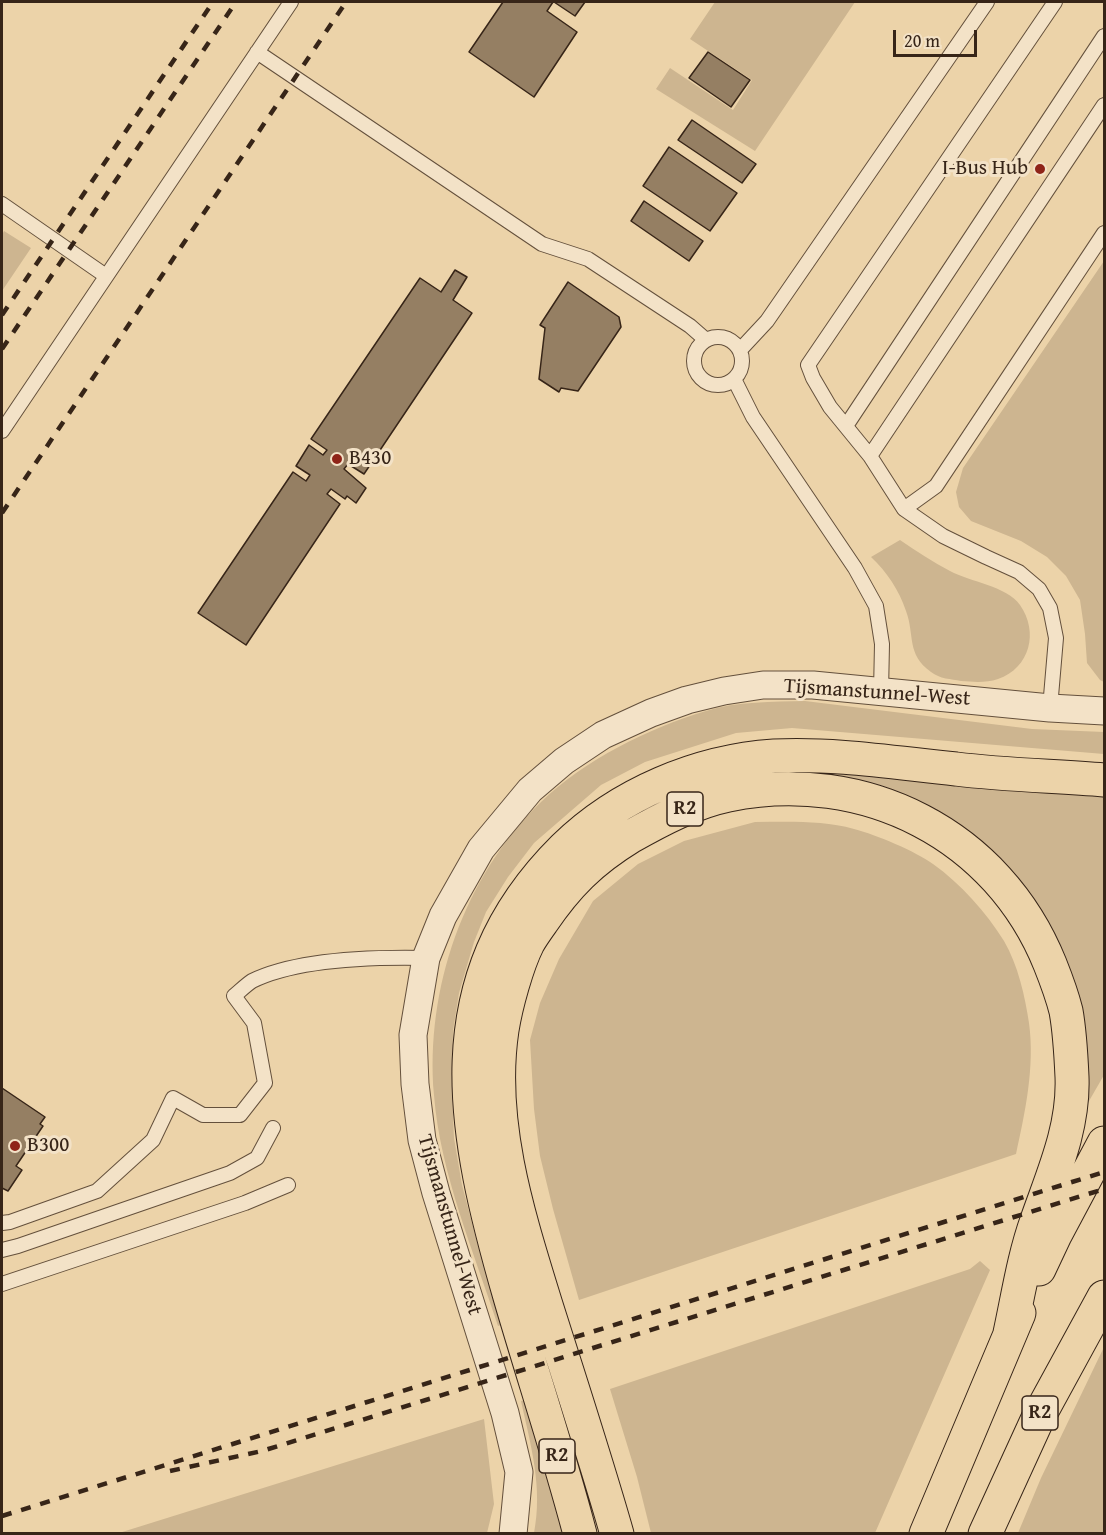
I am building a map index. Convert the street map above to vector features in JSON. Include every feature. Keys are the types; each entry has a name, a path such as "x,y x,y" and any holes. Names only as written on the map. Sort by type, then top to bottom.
{"highway":[{"name":"R2","path":"580,1533 497,1251 476,1159 469,1112 468,1069 472,1020 482,980 501,932 521,898 575,837 615,808 659,785 701,769 735,762 773,756 815,756 961,770 1104,780"},
{"name":"R2","path":"617,1533 527,1242 501,1126 499,1077 502,1030 513,986 528,943 576,877 617,845 648,827 686,809 725,795 798,788 832,791 898,809 935,827 971,853 1008,891 1027,917 1043,947 1065,1009 1073,1082 1065,1138 1035,1224 1010,1333"},
{"name":"R2","path":"926,1533 1054,1235 1104,1143"},
{"name":"R2","path":"985,1533 1039,1416 1104,1297"}],"street":[{"name":"Tijsmanstunnel-West","path":"513,1533 519,1472 505,1413 436,1193 422,1140 415,1084 413,1035 426,958 443,916 481,849 530,790 564,761 603,735 651,713 687,700 724,691 763,685 813,685 1050,708 1104,711"}],"lane":[{"path":"2,431 291,2"},
{"path":"740,350 767,321 987,2"},
{"path":"1050,708 1056,638 1050,608 1039,589 1018,572 944,536 904,510 870,456 830,407 808,365 1055,2"},
{"path":"846,426 1104,36"},
{"path":"257,52 542,244 588,259 690,326 706,340"},
{"path":"870,456 1104,105"},
{"path":"2,204 106,276"},
{"path":"904,510 936,486 1104,233"},
{"path":"722,337 736,344 740,350 742,366 734,380 719,385 711,384 698,375 694,359 696,352 706,340 722,337"},
{"path":"734,380 753,417 855,568 876,606 882,644 881,692"},
{"path":"2,1223 98,1191 153,1140 173,1098 203,1115 240,1115 266,1083 254,1023 234,996 251,982 283,970 339,962 426,958"},
{"path":"2,1250 230,1173 257,1158 273,1128"},
{"path":"2,1284 245,1203 288,1185"}],"shaded area":[{"path":"715,2 855,2 755,151 656,89 670,68 733,110 752,80 690,39"},
{"path":"4,231 31,248 2,291 2,235"},
{"path":"1104,261 1104,682 1087,663 1080,600 1066,576 1047,557 1021,541 971,521 959,507 956,492 963,468"},
{"path":"900,540 958,575 1006,593 1020,605 1026,615 1030,637 1024,658 1018,667 998,679 975,682 942,677 923,665 914,651 909,620 900,596 887,575 871,557"},
{"path":"805,701 1032,729 1104,732 1104,754 792,728 736,733 645,762 601,785 534,843 508,877 486,912 474,942 459,993 453,1031 454,1138 462,1185 479,1249 505,1324 498,1326 451,1183 437,1124 434,1095 433,1055 436,1015 455,936 471,899 491,864 514,831 558,787 597,759 662,726 706,711 743,704"},
{"path":"813,767 1104,795 1104,1075 1085,1108 1081,1095 1082,1048 1078,1016 1071,981 1053,932 1030,897 1000,862 938,816 912,802 869,786 809,775 748,776 689,790 661,801 611,830 585,853 554,888 522,936 498,1009 491,1055 495,1115 509,1199 542,1311 535,1313 501,1200 486,1134 483,1102 487,1016 500,971 515,935 535,901 560,870 619,818 652,798 703,778 734,772"},
{"path":"755,822 830,824 884,839 933,864 972,899 989,920 1004,941 1017,970 1031,1040 1026,1106 1016,1154 579,1300 540,1156 534,1109 530,1040 540,1003 559,959 593,901 638,864 684,841"},
{"path":"980,1261 990,1270 875,1533 651,1533 637,1477 610,1389 970,1269"},
{"path":"1104,1347 1104,1533 1018,1533 1041,1478"},
{"path":"529,1399 567,1533 534,1533 536,1483 532,1451 521,1401"},
{"path":"484,1419 494,1504 487,1533 119,1533"}],"building":[{"path":"503,2 553,2 547,11 577,32 534,97 469,52"},
{"path":"554,2 585,2 575,16"},
{"path":"708,52 750,80 731,107 689,78"},
{"path":"692,120 756,164 742,183 678,140"},
{"path":"669,147 737,193 710,231 643,186"},
{"path":"644,201 703,241 689,261 631,221"},
{"name":"B430","path":"455,270 467,277 453,300 472,313 364,474 348,464 344,469 366,488 356,503 347,496 345,499 331,489 327,494 340,504 246,645 198,613 293,472 306,481 310,475 296,466 309,445 323,455 327,450 311,439 420,278 441,292"},
{"path":"568,282 619,317 621,327 578,391 561,388 559,392 539,379 545,328 540,325"},
{"name":"B300","path":"2,1088 45,1117 40,1124 43,1126 16,1166 22,1170 8,1191 2,1188"}],"railway":[{"path":"2,315 213,2"},
{"path":"2,349 236,2"},
{"path":"2,513 346,2"},
{"path":"2,1516 1104,1172"},
{"path":"170,1471 262,1451 1104,1189"}],"place":[{"name":"I-Bus Hub","path":"1040,169"},
{"name":"B430","path":"337,459"},
{"name":"B300","path":"15,1146"}]}
